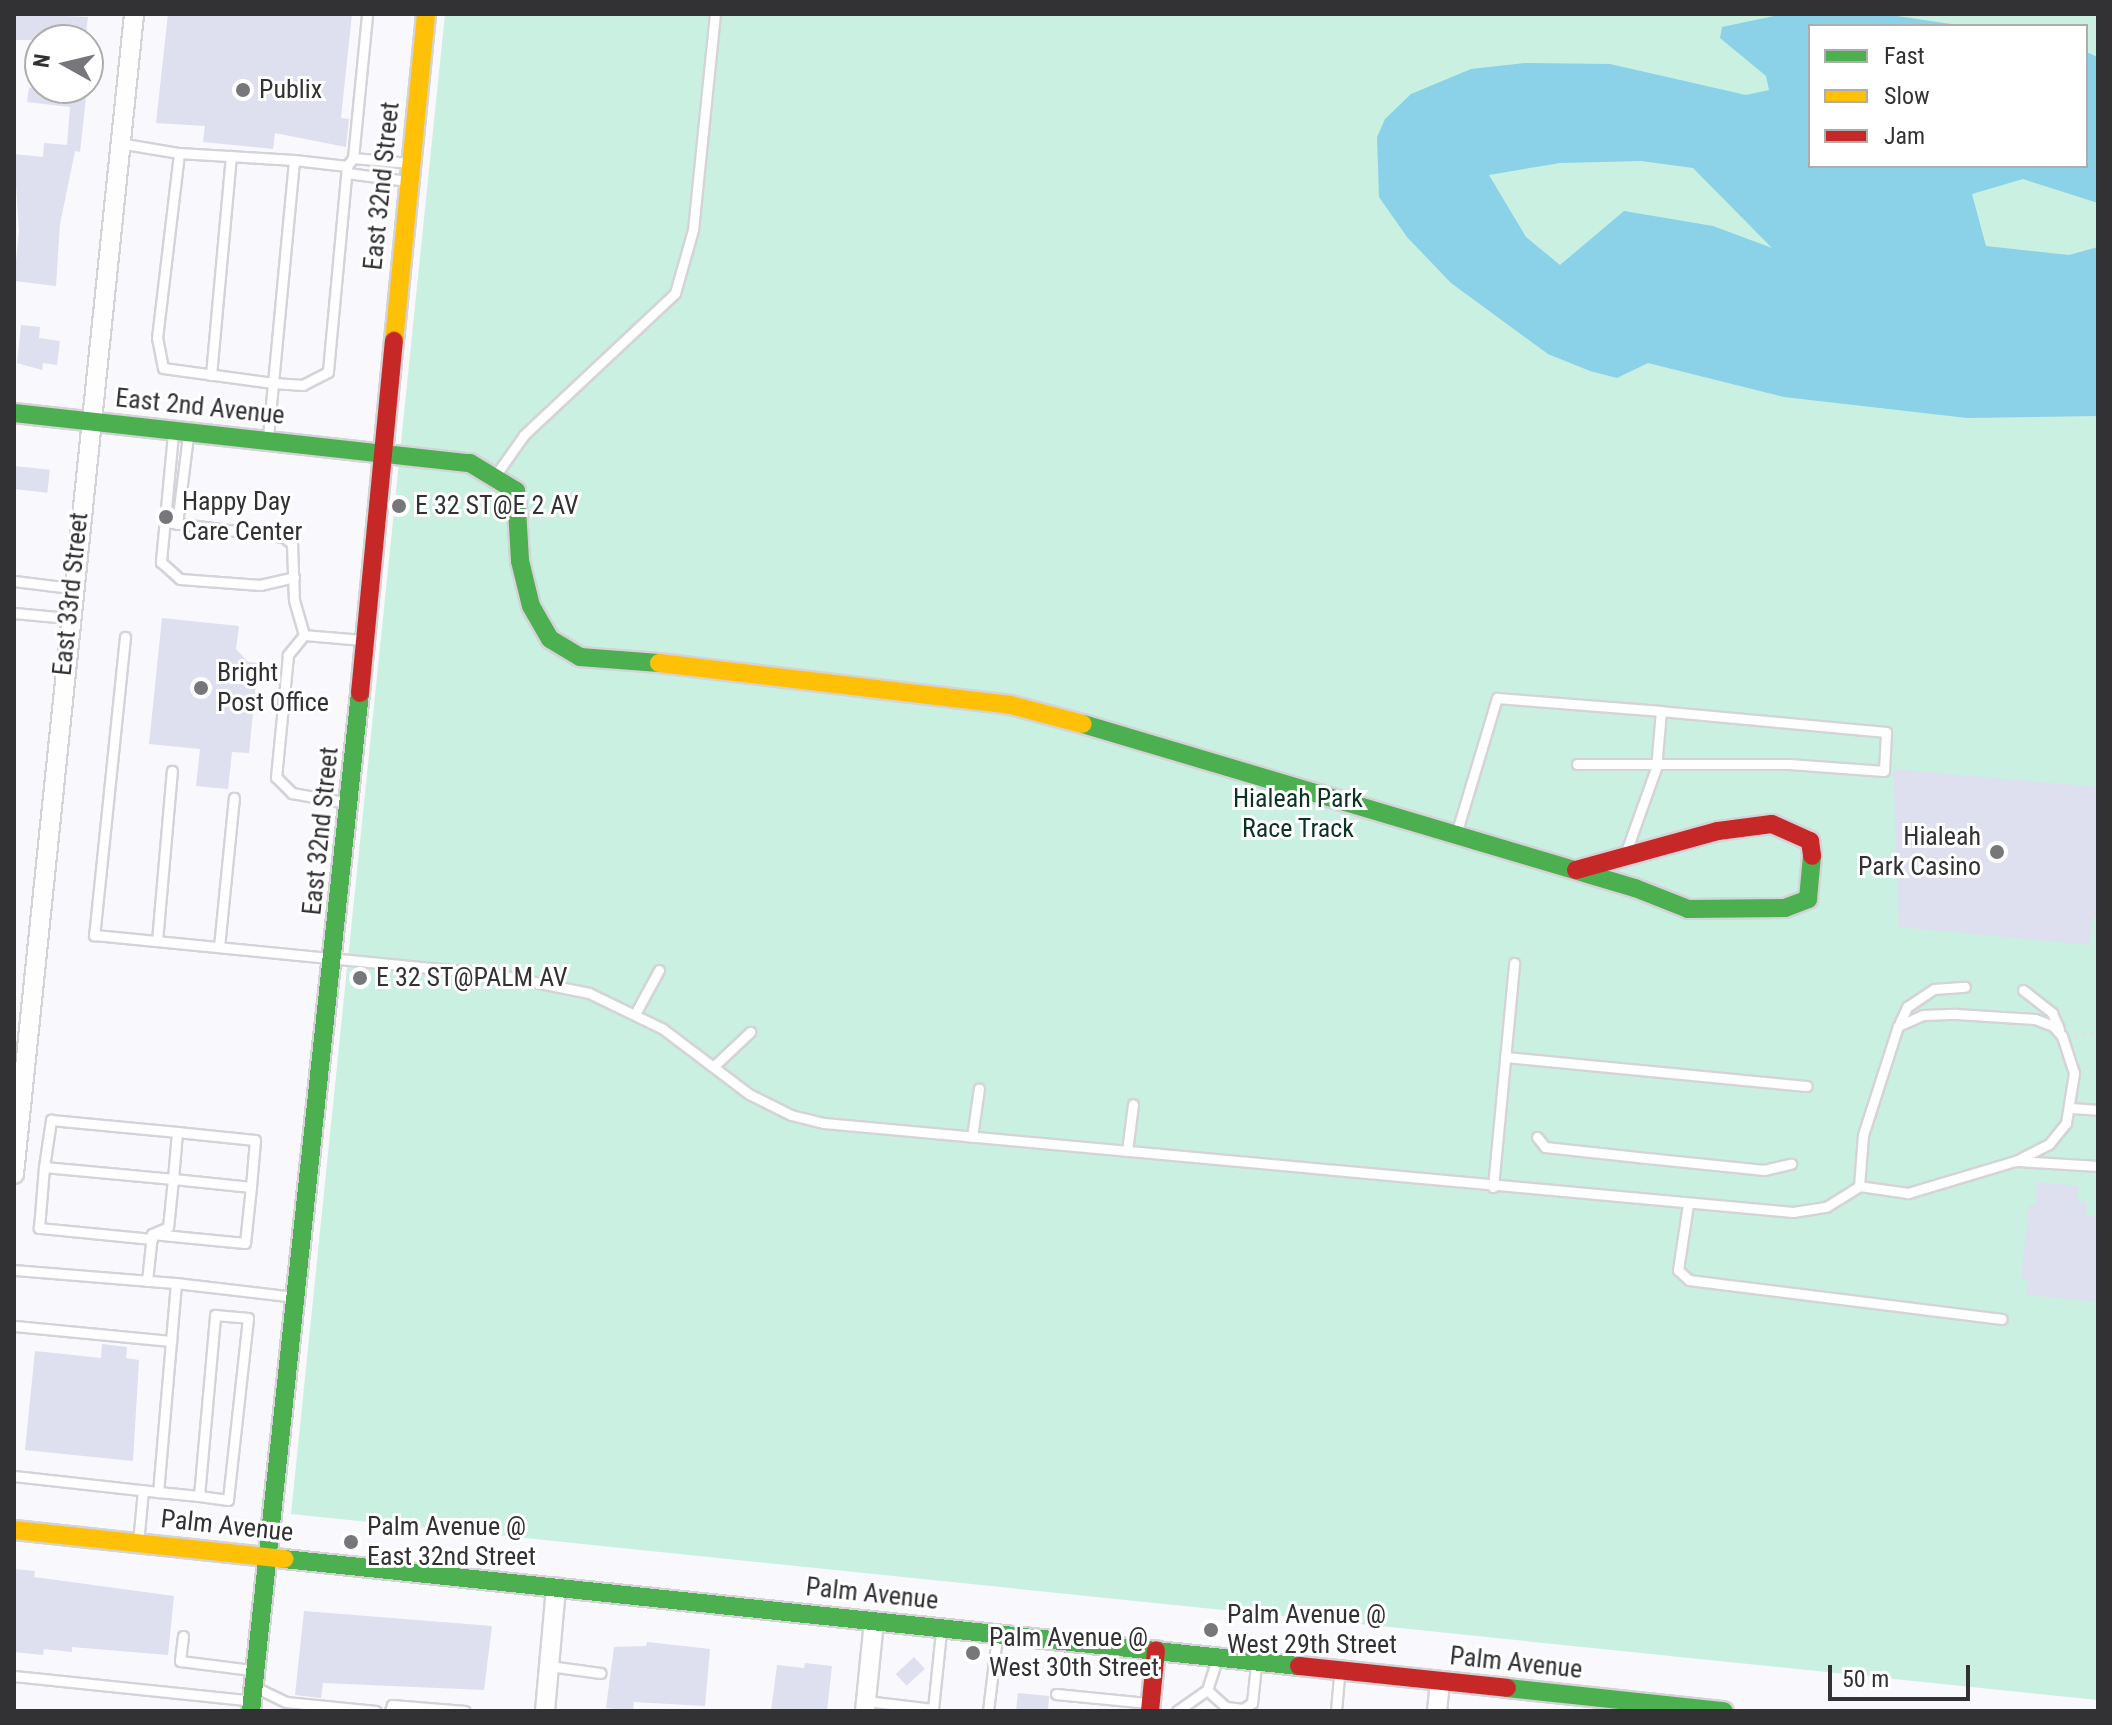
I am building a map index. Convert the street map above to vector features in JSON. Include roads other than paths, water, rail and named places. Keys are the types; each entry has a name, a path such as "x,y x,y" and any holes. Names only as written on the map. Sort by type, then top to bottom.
{"street":[{"name":"East 33rd Street","path":"14,1174 23,978 68,618 134,14"},
{"name":"East 32nd Street","path":"253,1692 265,1556 350,803 381,452 426,14"},
{"name":"East 2nd Avenue","path":"14,413 470,463 494,477"},
{"path":"494,477 516,491 520,561 531,606 550,639 580,657 693,665 1011,705 1183,750 1576,870 1688,909 1741,912 1785,908 1808,899 1813,869 1810,841 1772,824 1718,831 1576,870"},
{"name":"Palm Avenue","path":"14,1530 1440,1681 1617,1705 1723,1711"},
{"path":"545,1711 556,1587"},
{"path":"865,1706 874,1621"},
{"path":"1150,1707 1156,1650"},
{"path":"1437,1711 1440,1681"}],"lane":[{"path":"179,153 157,338 163,368 303,385 328,372 367,14"},
{"path":"494,477 524,435 675,293 693,230 715,14"},
{"path":"119,143 179,153 294,160 409,172"},
{"path":"211,375 231,156"},
{"path":"268,440 294,160"},
{"path":"349,166 409,172"},
{"path":"181,431 161,562 180,579 260,585 294,577"},
{"path":"177,524 181,431"},
{"path":"165,522 284,537 292,544 304,635 288,655 276,777 292,793 350,803"},
{"path":"14,581 71,588"},
{"path":"14,613 68,618"},
{"path":"304,635 366,640"},
{"path":"125,637 94,935 495,974 589,993 635,1014 714,1066 749,1094 791,1115 972,1137 1793,1212 1826,1207 1859,1186 1908,1193 2015,1161 2049,1144 2071,1108 2074,1073 2052,1013 2023,990"},
{"path":"1456,833 1497,698 1886,732 1884,771 1789,764 1656,768 1577,764"},
{"path":"1625,856 1656,768 1661,711"},
{"path":"157,941 172,771"},
{"path":"219,947 234,798"},
{"path":"1493,1187 1514,963"},
{"path":"635,1014 659,970"},
{"path":"1859,1186 1863,1135 1907,1007 1934,989 1965,987"},
{"path":"1898,1026 1923,1015 1956,1014 2035,1019 2062,1036"},
{"path":"714,1066 750,1032"},
{"path":"1505,1057 1807,1086"},
{"path":"972,1137 979,1088"},
{"path":"1127,1151 1133,1104"},
{"path":"2071,1108 2098,1110"},
{"path":"51,1120 177,1132 255,1140 245,1243 39,1228 51,1120"},
{"path":"152,1237 168,1227 177,1132"},
{"path":"1537,1137 1545,1147 1637,1157 1764,1170 1781,1170 1791,1164"},
{"path":"2015,1161 2098,1166"},
{"path":"44,1167 251,1187"},
{"path":"1688,1204 1678,1270 1689,1280 2002,1319"},
{"path":"147,1281 152,1237"},
{"path":"14,1270 176,1283 296,1297"},
{"path":"158,1492 176,1283"},
{"path":"14,1476 228,1500 248,1318 215,1315 199,1496"},
{"path":"14,1326 171,1341"},
{"path":"138,1543 143,1490"},
{"path":"865,1706 933,1709 941,1628"},
{"path":"988,1711 998,1634"},
{"path":"183,1636 180,1661 253,1692 286,1702 376,1711"},
{"path":"1177,1711 1207,1690 1218,1657"},
{"path":"1207,1690 1226,1707 1243,1709 1252,1703 1256,1661"},
{"path":"549,1666 601,1673"},
{"path":"1336,1711 1339,1670"},
{"path":"14,1676 253,1692"},
{"path":"1056,1694 1150,1707"},
{"path":"390,1711 392,1705 465,1711"}],"water":[{"path":"1784,14 1883,14 1951,24 1808,24 1808,168 2088,168 2088,53 2098,57 2098,203 2023,179 1972,194 1986,246 2069,255 2098,247 2098,416 1967,418 1784,397 1648,363 1617,378 1590,371 1548,354 1451,283 1407,237 1379,197 1377,137 1385,119 1411,94 1471,69 1525,63 1610,64 1746,95 1769,90 1766,76 1720,38 1722,27","holes":["1641,161 1693,168 1772,248 1713,226 1624,211 1560,265 1526,237 1489,175 1560,163"]}],"place":[{"name":"Publix","path":"243,90"},
{"name":"E 32 ST@E 2 AV","path":"399,506"},
{"name":"Happy Day Care Center","path":"166,517"},
{"name":"Bright Post Office","path":"201,688"},
{"name":"Hialeah Park Casino","path":"1997,852"},
{"name":"E 32 ST@PALM AV","path":"360,978"},
{"name":"Palm Avenue @ East 32nd Street","path":"351,1542"},
{"name":"Palm Avenue @ West 29th Street","path":"1211,1630"},
{"name":"Palm Avenue @ West 30th Street","path":"973,1653"}],"park label":[{"name":"Hialeah Park Race Track","path":"1298,814"}]}
